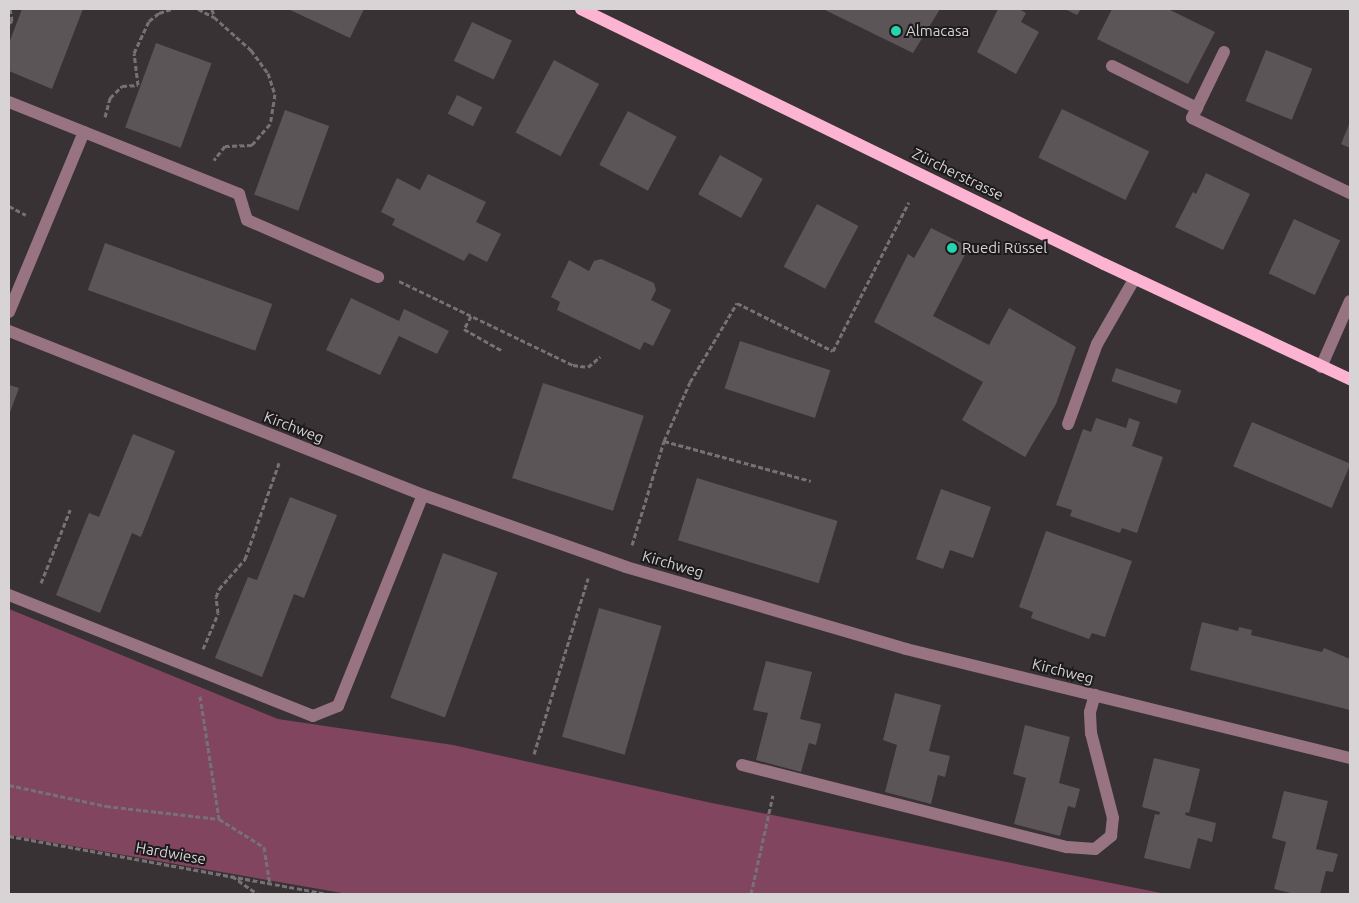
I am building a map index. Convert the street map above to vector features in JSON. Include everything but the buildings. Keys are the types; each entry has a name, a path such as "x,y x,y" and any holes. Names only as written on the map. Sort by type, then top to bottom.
{"main road":[{"name":"Zürcherstrasse","path":"581,9 1135,278 1350,379"}],"street":[{"path":"1194,113 1224,52"},
{"path":"1112,66 1194,113 1350,193"},
{"path":"9,102 239,194 247,220 378,277"},
{"path":"9,312 84,132"},
{"path":"1068,424 1097,344 1135,278"},
{"path":"1321,367 1350,301"},
{"name":"Kirchweg","path":"9,331 423,495 626,567 906,649 1350,758"},
{"path":"9,595 313,716 338,706 423,495"},
{"path":"742,765 1067,846 1095,849 1111,836 1113,818 1091,733 1090,712 1094,695"}],"path":[{"path":"9,23 12,21 10,9"},
{"path":"84,132 102,126 110,98 122,86 138,85 134,53 149,21 158,13 172,9"},
{"path":"198,9 214,17 251,50 268,73 275,94 270,124 252,145 226,146 216,157 207,181"},
{"path":"212,9 214,17"},
{"path":"626,567 664,441 690,382 737,303 832,351 909,202"},
{"path":"378,277 387,275 573,365 588,367 600,357"},
{"path":"471,316 464,329 501,350"},
{"path":"664,441 811,481"},
{"path":"214,622 218,589 245,559 281,459"},
{"path":"46,573 70,510"},
{"path":"534,754 590,573"},
{"path":"196,669 218,819"},
{"path":"9,785 106,806 218,819 264,847 270,883"},
{"path":"751,894 764,821"},
{"name":"Hardwiese","path":"9,836 329,894"},
{"path":"229,875 258,894"}],"shaded area":[{"path":"9,609 278,719 453,745 707,802 1166,894 348,894 9,835"}],"place":[{"name":"Almacasa","path":"896,31"},
{"name":"Ruedi Rüssel","path":"952,248"}]}
